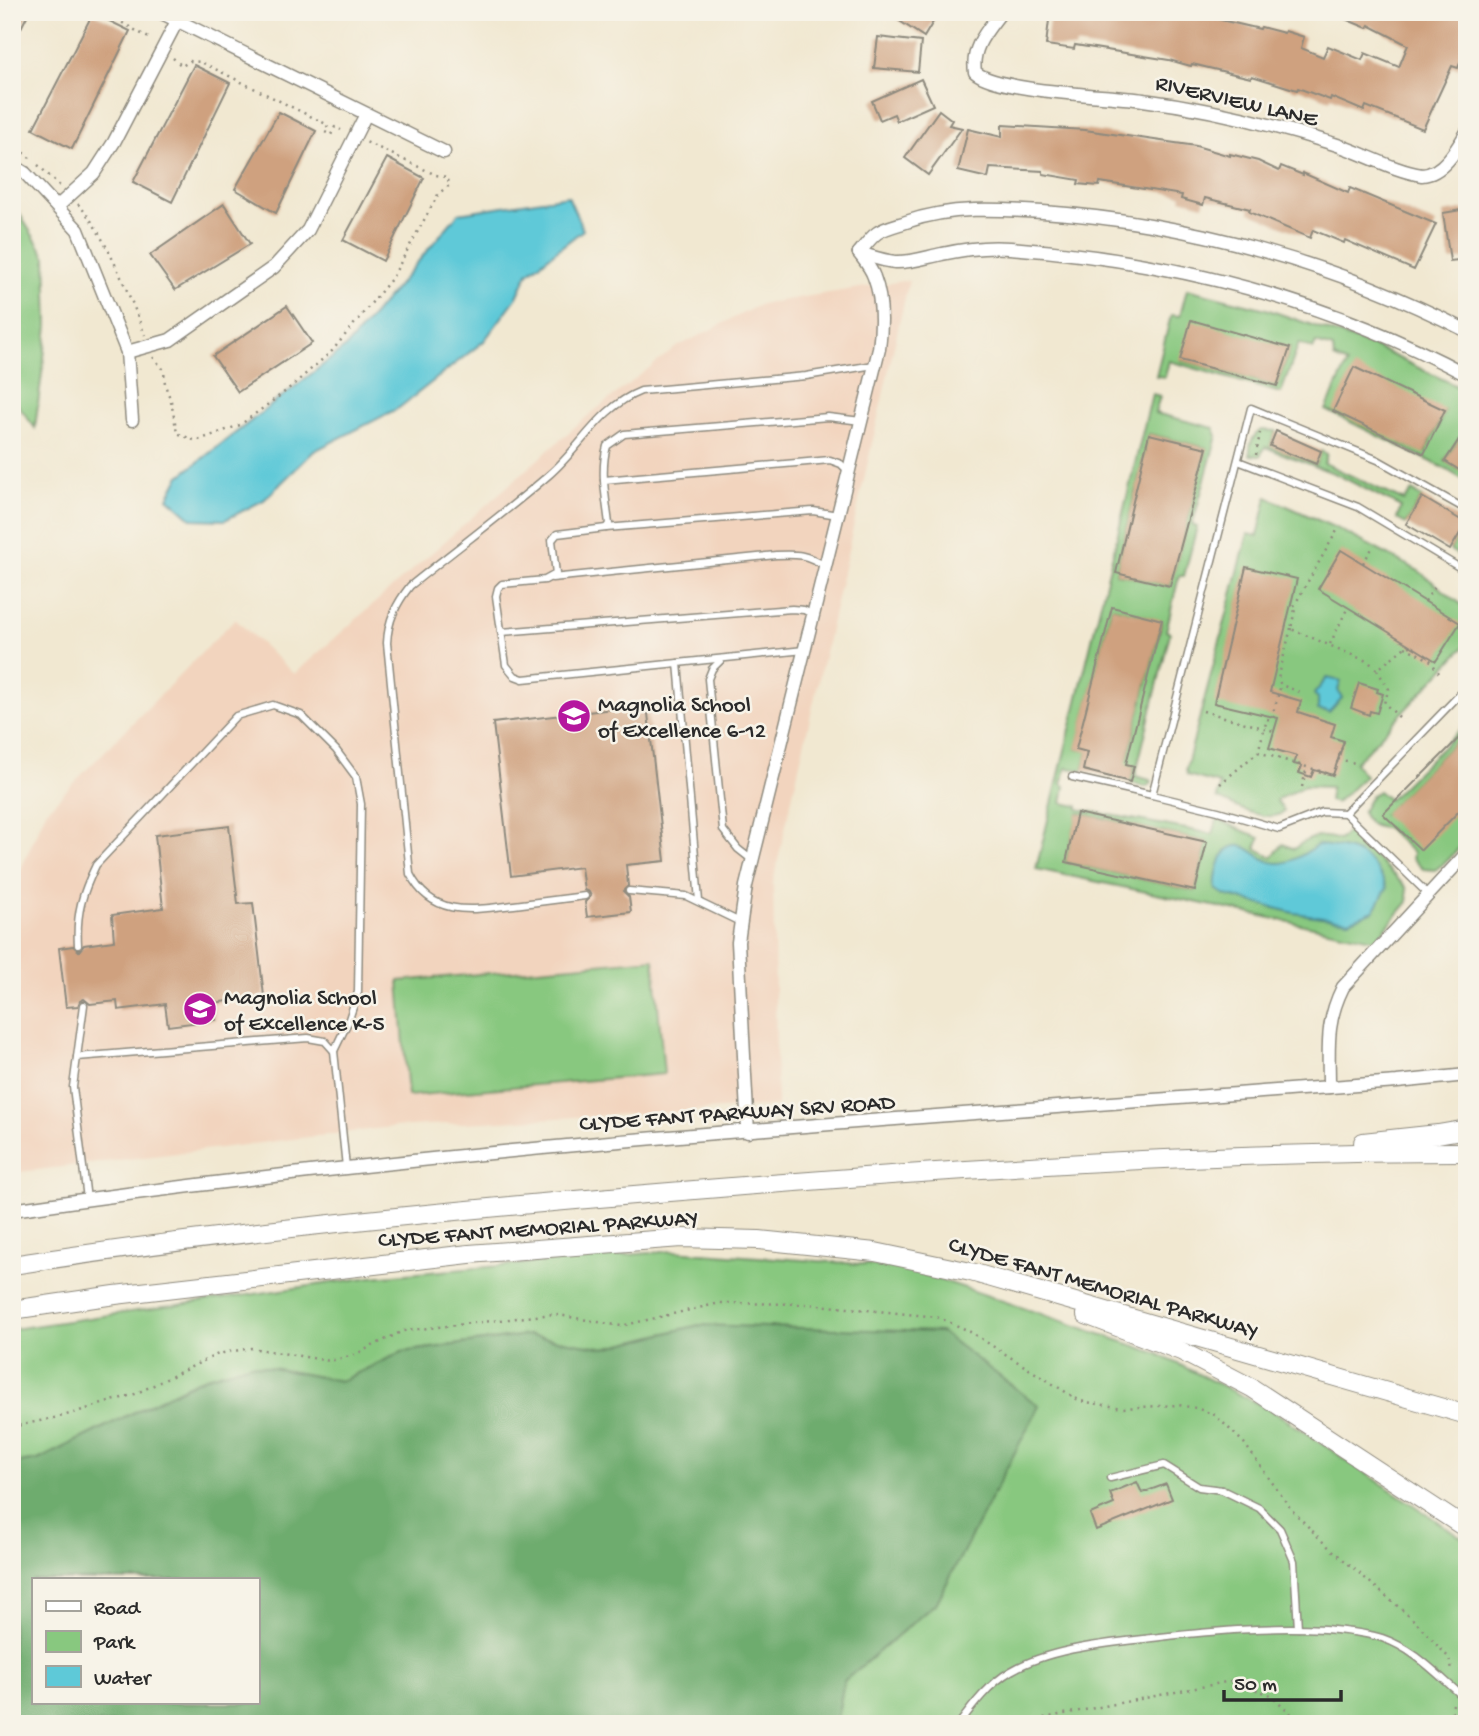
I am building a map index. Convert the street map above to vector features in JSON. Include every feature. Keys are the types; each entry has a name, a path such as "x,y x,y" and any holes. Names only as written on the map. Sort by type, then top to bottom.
{"main road":[{"path":"1281,1155 1327,1146 1467,1129"},
{"name":"CLYDE FANT MEMORIAL PARKWAY","path":"12,1265 254,1231 485,1206 1034,1165 1281,1155 1467,1152"},
{"name":"CLYDE FANT MEMORIAL PARKWAY","path":"12,1310 441,1257 681,1238 759,1240 836,1246 971,1272 1467,1415"},
{"path":"971,1272 1181,1351 1252,1388 1298,1416 1467,1529"}],"street":[{"path":"160,12 444,152"},
{"name":"RIVERVIEW LANE","path":"1001,12 978,44 974,55 975,72 982,78 1003,84 1150,100 1234,117 1333,143 1422,175 1436,172 1467,132"},
{"path":"57,207 94,173 114,142 177,21"},
{"path":"127,352 170,340 274,267 308,230 366,114"},
{"path":"12,164 25,173 78,230 127,352 132,420"},
{"path":"859,253 878,232 946,211 1006,209 1071,214 1149,225 1251,248 1357,283 1467,331"},
{"path":"859,253 896,262 960,250 1006,247 1139,262 1242,286 1297,303 1390,338 1467,375"},
{"path":"748,1132 738,942 753,860 882,328 874,275 859,253"},
{"path":"1329,1087 1328,1030 1332,1008 1343,987 1467,853"},
{"name":"CLYDE FANT PARKWAY SRV ROAD","path":"12,1210 346,1167 576,1145 1467,1074"}],"lane":[{"path":"585,896 471,910 432,901 416,886 410,874 387,643 388,628 397,603 410,586 552,472 596,422 617,403 631,395 641,391 806,376 874,365"},
{"path":"1152,795 1251,408 1378,460 1467,510"},
{"path":"606,528 608,524 604,456 607,446 624,434 828,417 861,421"},
{"path":"604,480 830,460 841,464 849,472"},
{"path":"1238,461 1358,506 1467,572"},
{"path":"552,578 556,574 552,540 557,534 813,511 838,515"},
{"path":"804,650 523,679 515,676 506,665 496,596 502,584 776,555 801,554 825,566"},
{"path":"502,632 792,609 804,610 813,615"},
{"path":"722,659 712,669 708,678 723,830 738,849 753,860"},
{"path":"678,663 699,901"},
{"path":"1345,813 1467,687"},
{"path":"78,945 77,922 82,894 96,865 236,716 273,705 301,715 336,750 356,777 361,804 358,992 334,1051 346,1167"},
{"path":"1072,777 1218,811 1279,829 1322,812 1345,813 1428,894"},
{"path":"629,891 686,896 741,923"},
{"path":"84,1005 73,1087 87,1199"},
{"path":"78,1057 308,1038 325,1041 334,1051"},
{"path":"1110,1478 1164,1465 1199,1487 1222,1490 1259,1508 1280,1529 1294,1562 1297,1628"},
{"path":"959,1724 975,1703 1010,1671 1055,1654 1100,1644 1242,1628 1353,1631 1382,1638 1429,1664 1467,1700"}],"path":[{"path":"12,144 47,172 87,214 124,285 155,362 164,370 177,433 196,441 240,425 286,391 332,351 392,278 439,193 450,185 447,177 436,176 335,127 331,135 325,132 328,125 201,62 190,61 182,66 146,35 104,12"},
{"path":"1256,455 1260,433"},
{"path":"1220,784 1258,752 1267,719 1271,720 1281,685 1278,679 1295,609 1292,606 1338,529"},
{"path":"1363,563 1373,547"},
{"path":"1424,601 1436,584"},
{"path":"1330,644 1348,607"},
{"path":"1291,628 1369,662 1389,689 1384,702 1399,717"},
{"path":"1377,670 1405,647 1411,646"},
{"path":"1405,647 1430,660 1439,673"},
{"path":"1281,685 1300,692"},
{"path":"1203,710 1274,731"},
{"path":"1258,752 1333,775 1344,741"},
{"path":"1338,759 1355,763"},
{"path":"1302,787 1307,767"},
{"path":"12,1427 64,1416 135,1394 218,1353 251,1348 330,1361 354,1355 403,1331 553,1314 621,1326 720,1303 808,1304 937,1317 967,1330 1080,1401 1123,1408 1178,1405 1215,1415 1244,1443 1290,1508 1323,1542 1416,1622 1450,1658 1456,1691 1451,1716 1454,1724"},
{"path":"1031,1724 1044,1718 1231,1681 1271,1695 1302,1724"}],"shaded area":[{"name":"Magnolia School of Excellence 6-12","path":"909,280 773,882 777,1106 392,1127 12,1173 12,890 46,811 235,619 294,674 584,419 675,348 761,304"}],"green space":[{"path":"12,209 19,213 46,257 48,326 35,428 12,397"},
{"path":"1187,289 1266,309 1375,347 1467,391 1467,427 1445,461 1467,475 1467,482 1326,410 1347,364 1334,358 1333,348 1316,343 1313,349 1299,343 1281,393 1169,361 1165,377 1156,376 1171,315 1180,316","holes":["1290,348 1277,386 1181,360","1445,410 1425,453 1401,443"]},
{"path":"1152,394 1160,396 1155,413 1214,428 1217,436 1192,525 1197,527 1184,576 1179,576 1166,631 1170,633 1135,776 1150,780 1151,783 1146,787 1130,782 1134,767 1087,754 1083,770 1066,768 1062,784 1065,786 1062,803 1078,806 1078,809 1213,834 1217,820 1221,821 1260,838 1256,848 1272,857 1283,844 1294,849 1315,837 1339,840 1348,831 1406,887 1408,902 1376,940 1036,869","holes":["1149,434 1207,448 1170,586 1116,573","1112,607 1162,621 1127,760 1077,749","1078,813 1207,842 1195,891 1066,862"]},
{"path":"1261,430 1276,431 1270,446 1316,463 1321,451 1327,454 1324,463 1404,501 1412,491 1422,497 1406,524 1397,519 1401,507 1336,474 1265,447 1260,456 1250,455 1252,441"},
{"path":"1267,497 1338,529 1419,571 1467,609 1467,644 1355,763 1365,776 1336,803 1329,801 1331,787 1304,786 1276,800 1284,811 1270,816 1251,813 1217,798 1220,784 1187,775 1186,769 1248,534 1258,536"},
{"path":"1466,523 1467,546 1460,556 1450,550"},
{"path":"1467,723 1467,730 1384,814 1467,803 1467,840 1435,870 1423,869 1412,858 1413,853 1387,828 1371,824 1362,812 1371,796 1378,791 1389,800"},
{"path":"654,959 664,1074 408,1096 399,981"},
{"path":"673,1251 903,1267 1156,1353 1275,1412 1467,1541 1467,1724 836,1724 844,1681 937,1602 699,1325 605,1348 528,1335 402,1352 341,1381 251,1364 203,1378 38,1460 12,1464 12,1329 371,1277"},
{"path":"699,1325 941,1332 1039,1406 937,1602 844,1681 836,1724 12,1724 12,1464 38,1460 203,1378 251,1364 341,1381 402,1352 528,1335 605,1348"}],"water":[{"path":"568,196 583,230 528,273 517,297 484,341 399,408 314,451 264,500 225,520 192,519 168,498 179,477 347,346 459,213"},
{"path":"1327,678 1341,681 1338,690 1342,698 1329,712 1318,710 1318,699 1314,694"},
{"path":"1318,845 1351,851 1375,867 1387,888 1374,911 1349,921 1294,913 1225,895 1216,889 1218,867 1230,848 1245,847 1265,860 1284,863"}],"building":[{"path":"12,12 29,12 12,46"},
{"path":"886,12 939,12 924,37"},
{"path":"1050,12 1196,12 1195,14 1304,37 1301,48 1323,57 1328,46 1362,60 1365,53 1399,67 1408,45 1369,25 1367,28 1328,12 1467,12 1467,47 1458,68 1452,66 1423,129 1366,106 1364,111 1331,97 1330,100 1252,76 1251,78 1192,64 1191,66 1075,45 1074,49 1046,45"},
{"path":"93,13 130,31 72,149 33,129"},
{"path":"878,37 921,42 918,72 874,68"},
{"path":"194,65 230,83 172,202 133,182"},
{"path":"921,79 933,105 897,121 894,114 880,120 872,101"},
{"path":"939,110 952,120 949,125 962,128 928,175 905,158"},
{"path":"279,112 316,131 276,213 235,189"},
{"path":"1002,125 1085,130 1196,146 1258,161 1279,171 1281,166 1348,193 1350,188 1436,224 1414,270 1345,240 1344,243 1313,230 1310,238 1249,212 1250,209 1205,198 1203,205 1181,199 1182,195 1100,182 1099,186 1078,184 1079,180 1043,174 1043,171 990,168 988,178 958,171 968,129 1002,137"},
{"path":"387,158 424,178 383,261 343,240"},
{"path":"224,204 250,244 175,290 150,255"},
{"path":"1467,209 1467,259 1450,261 1443,213"},
{"path":"287,306 312,343 238,392 213,356"},
{"path":"1191,320 1290,348 1277,386 1180,360"},
{"path":"1354,367 1445,410 1424,454 1333,411"},
{"path":"1467,427 1467,475 1445,461"},
{"path":"1276,431 1321,451 1316,464 1270,446"},
{"path":"1149,434 1207,448 1170,586 1116,573"},
{"path":"1422,497 1466,523 1450,550 1406,524"},
{"path":"1341,550 1460,623 1436,661 1318,589"},
{"path":"1246,567 1297,579 1270,692 1301,701 1298,712 1335,724 1331,737 1344,741 1333,775 1314,770 1311,777 1299,773 1302,766 1294,764 1297,756 1269,748 1278,718 1214,703"},
{"path":"1112,607 1162,620 1126,764 1134,766 1130,782 1083,770 1087,752 1076,749"},
{"path":"1359,683 1378,689 1377,692 1383,694 1377,713 1370,711 1369,715 1351,708"},
{"path":"647,705 665,861 626,865 628,886 623,891 629,897 631,912 587,917 585,902 591,896 584,890 581,867 511,876 493,723"},
{"path":"1467,730 1467,803 1421,850 1383,814"},
{"path":"1077,813 1207,842 1195,891 1066,862"},
{"path":"229,826 238,904 253,903 264,996 213,1003 216,1020 168,1026 165,1004 118,1010 117,1001 90,1004 84,999 78,1006 66,1007 59,948 73,946 79,951 84,945 114,941 112,915 163,908 155,835"},
{"path":"1137,1482 1142,1493 1166,1484 1172,1499 1096,1530 1090,1514 1114,1504 1110,1493"}],"place":[{"name":"Magnolia School of Excellence 6-12","path":"574,716"},
{"name":"Magnolia School of Excellence K-5","path":"200,1009"}]}
